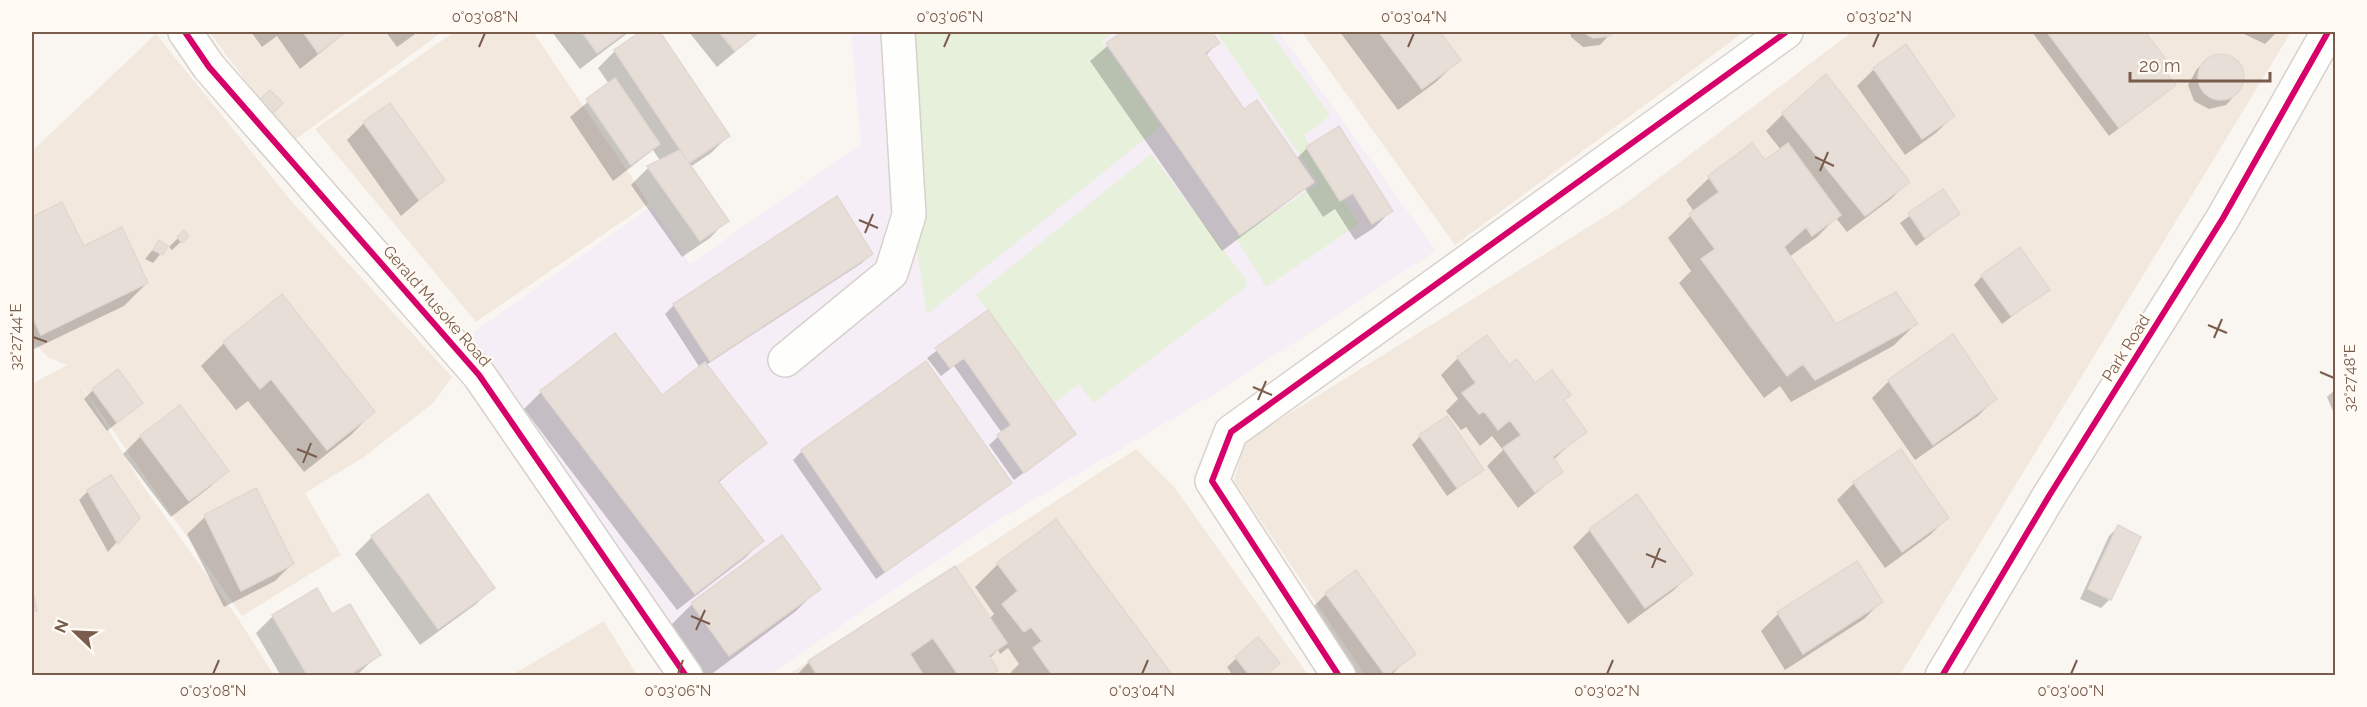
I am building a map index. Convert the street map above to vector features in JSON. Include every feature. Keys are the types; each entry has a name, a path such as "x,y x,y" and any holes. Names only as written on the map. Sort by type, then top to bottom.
{"street":[{"name":"Gerald Musoke Road","path":"184,32 209,66 479,375 686,675"},
{"path":"784,360 891,273 909,214 898,32"},
{"path":"1339,675 1212,481 1231,432 1785,32"},
{"name":"Park Road","path":"1942,675 2055,486 2223,218 2328,32"}],"shaded area":[{"path":"209,32 442,32 292,142"},
{"path":"454,32 533,32 649,203 476,322 315,129"},
{"path":"851,32 1279,32 1436,251 1216,393 997,521 768,675 706,675 471,347 474,332 652,206 690,264 861,144"},
{"path":"1302,32 1744,32 1455,245"},
{"path":"1852,32 2291,32 1900,675 1365,675 1234,481 1245,441 1622,206"},
{"path":"156,34 292,202 452,377 433,403 364,457 305,493 341,555 242,616 77,379 143,486 237,617 274,675 32,675 32,384 67,365 48,357 32,341 32,151"},
{"path":"1136,449 1175,488 1308,675 786,676"},
{"path":"604,621 637,675 512,675"}],"green space":[{"path":"900,32 1114,32 1102,41 1161,126 927,314 912,221"},
{"path":"1216,32 1270,32 1330,115 1304,136 1359,224 1266,287 1236,238 1319,183"},
{"path":"1151,154 1247,281 1246,287 1093,403 1079,384 1055,402 976,295"}],"building":[{"path":"303,32 346,32 318,53"},
{"path":"582,32 626,32 597,53"},
{"path":"640,32 660,32 730,136 689,163 614,50"},
{"path":"719,32 759,32 735,51"},
{"path":"1122,32 1212,32 1220,43 1205,53 1244,109 1257,100 1314,182 1240,235 1106,43"},
{"path":"1379,32 1440,32 1461,60 1422,89"},
{"path":"1583,32 1614,32 1610,36 1593,38"},
{"path":"2047,32 2145,32 2171,66 2165,71 2176,85 2119,128"},
{"path":"1906,44 1955,116 1922,139 1873,68"},
{"path":"2221,54 2237,61 2244,77 2237,93 2221,100 2205,93 2198,77 2205,61"},
{"path":"1826,74 1910,182 1865,216 1782,113"},
{"path":"615,78 660,144 631,165 586,99"},
{"path":"270,90 283,103 270,116 257,102"},
{"path":"390,103 445,180 419,200 363,122"},
{"path":"1339,126 1393,211 1372,224 1353,193 1340,201 1306,147"},
{"path":"1752,143 1765,160 1788,143 1841,215 1812,236 1806,227 1784,247 1836,324 1896,292 1918,324 1815,380 1803,364 1787,376 1701,259 1715,249 1689,214 1719,192 1708,176"},
{"path":"680,150 729,221 700,241 647,166"},
{"path":"1943,189 1960,214 1925,238 1908,213"},
{"path":"837,196 873,254 710,361 673,304"},
{"path":"62,202 84,246 122,227 148,283 41,335 32,316 32,217"},
{"path":"184,230 189,236 182,243 177,237"},
{"path":"159,240 168,246 163,255 153,250"},
{"path":"2020,247 2050,290 2011,316 1981,275"},
{"path":"282,294 375,412 327,450 271,379 260,389 223,342"},
{"path":"988,310 1076,434 1024,473 997,435 1011,425 964,358 950,368 935,348"},
{"path":"615,333 662,395 705,362 767,443 718,481 764,541 695,594 540,391"},
{"path":"1953,334 1997,399 1933,445 1888,380"},
{"path":"1487,335 1509,365 1517,359 1535,383 1552,370 1571,395 1564,400 1587,432 1553,457 1563,472 1535,492 1503,448 1521,435 1510,420 1498,430 1484,411 1479,414 1462,393 1476,383 1457,357"},
{"path":"926,361 1012,483 885,572 801,450"},
{"path":"118,369 143,403 117,423 92,389"},
{"path":"180,405 229,471 189,501 140,436"},
{"path":"1447,416 1484,470 1457,488 1419,435"},
{"path":"1901,449 1949,518 1902,552 1853,482"},
{"path":"111,475 140,518 118,544 87,490"},
{"path":"256,488 294,564 241,591 204,515"},
{"path":"428,494 495,588 438,629 371,536"},
{"path":"1637,494 1693,574 1645,608 1589,529"},
{"path":"1056,519 1173,676 1076,676 1073,672 1069,676 1053,676 1033,648 1042,641 1031,627 1024,632 1002,604 1018,591 997,563"},
{"path":"2118,525 2141,537 2111,600 2088,589"},
{"path":"782,535 821,589 729,656 691,603"},
{"path":"1857,561 1883,602 1803,654 1777,612"},
{"path":"955,566 1007,643 989,656 998,670 991,676 959,676 933,638 910,654 924,676 840,676 838,673 835,676 818,676 808,661"},
{"path":"1356,570 1416,654 1386,676 1325,593"},
{"path":"32,587 37,611 32,612"},
{"path":"317,588 332,614 350,604 381,655 347,676 308,676 272,615"},
{"path":"1258,637 1280,663 1265,676 1250,676 1235,657"}],"cycle path":[{"path":"185,32 209,67 479,375 686,676"},
{"path":"1339,676 1212,481 1231,432 1786,32"},
{"path":"1942,676 2049,496 2223,218 2328,32"}]}
